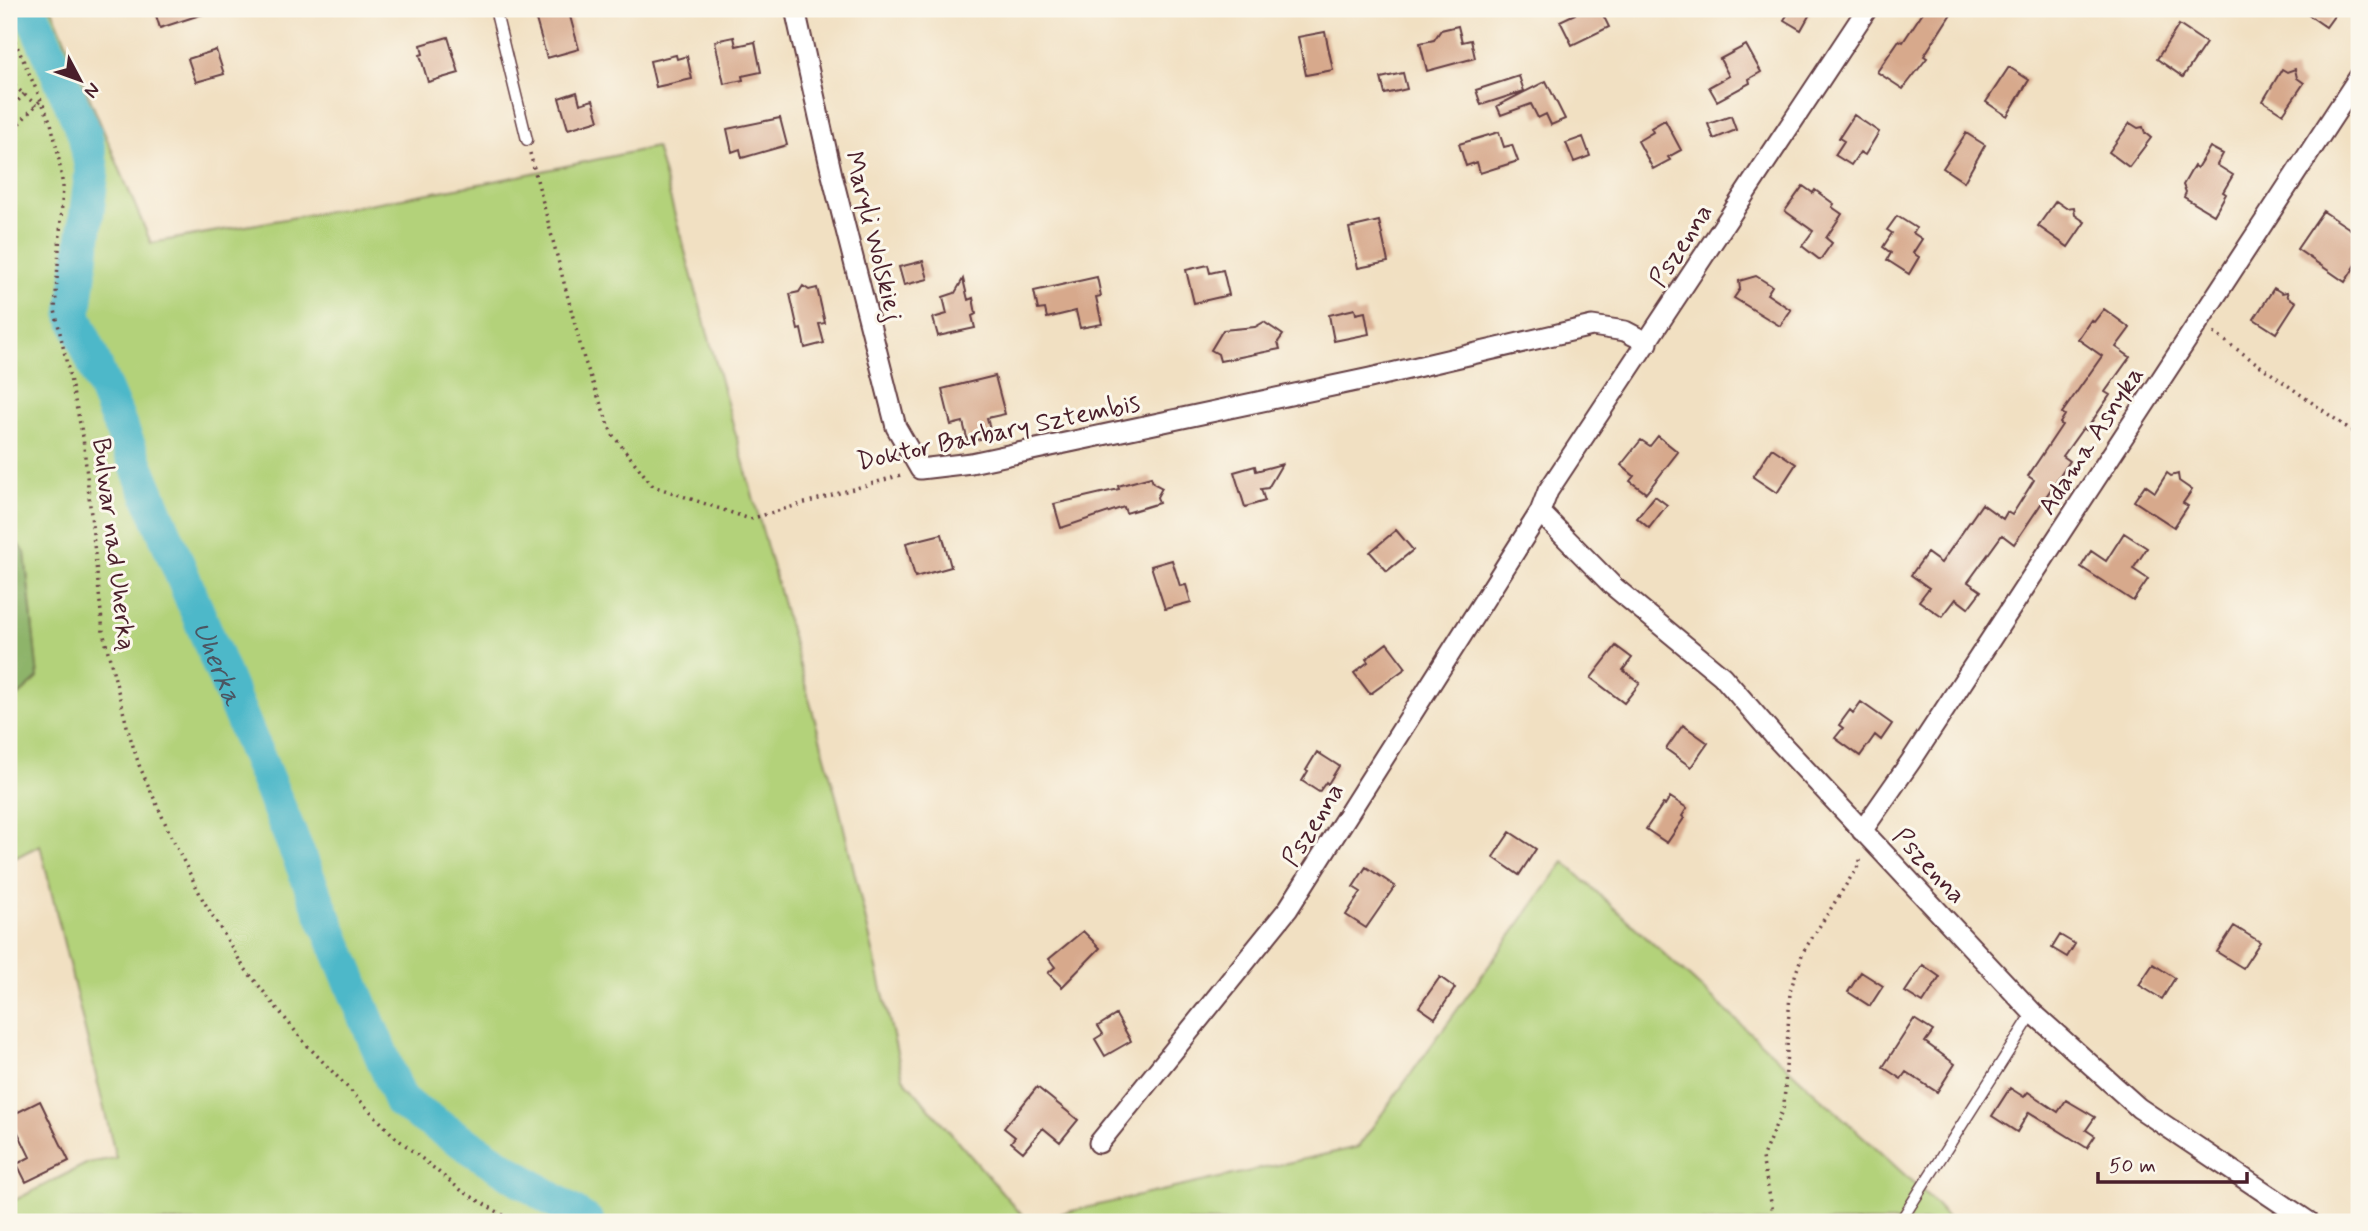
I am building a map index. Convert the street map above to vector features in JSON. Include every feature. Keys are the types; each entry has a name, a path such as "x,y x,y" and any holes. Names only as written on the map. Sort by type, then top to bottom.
{"street":[{"name":"Maryli Wolskiej","path":"795,9 832,175 896,427 920,469"},
{"name":"Pszenna","path":"1099,1143 1289,909 1540,512 1548,491 1867,9"},
{"name":"Adama Asnyka","path":"1862,831 1911,761 2359,77"},
{"name":"Doktor Barbary Sztembis","path":"920,469 984,460 1592,326 1625,331 1648,343"},
{"name":"Pszenna","path":"1540,512 1613,586 1722,676 1862,831 2033,1013 2139,1108 2309,1222"}],"lane":[{"path":"495,9 527,140"},
{"path":"1900,1222 2033,1013"}],"path":[{"name":"Bulwar nad Uherką","path":"9,28 51,123 63,187 55,310 83,437 103,632 139,765 203,900 243,966 304,1042 394,1136 462,1191 515,1222"},
{"path":"9,81 36,105"},
{"path":"9,111 24,94"},
{"path":"9,131 11,132 41,100"},
{"name":"Doktor Barbary Sztembis","path":"527,140 584,359 612,434 653,486 750,519 920,469"},
{"path":"2198,322 2359,436"},
{"path":"1775,1222 1762,1158 1784,1106 1790,991 1803,952 1860,863 1862,831"}],"green space":[{"path":"9,9 52,9 151,243 485,183 656,147 838,803 903,1078 1027,1221 1358,1147 1564,862 1930,1198 1952,1222 9,1222 9,1203 88,1163 116,1158 40,845 9,861 9,750 13,747 9,730 9,704 38,678 25,553 9,533"},
{"path":"9,533 25,553 38,678 9,704"}],"building":[{"path":"154,9 208,9 209,12 160,28"},
{"path":"533,9 568,9 579,49 547,58"},
{"path":"1573,9 1600,9 1609,27 1572,45 1560,21 1575,14"},
{"path":"1791,9 1800,9 1810,14 1801,30 1784,20"},
{"path":"1925,9 1954,9 1924,56 1927,58 1903,89 1877,72 1899,40 1903,42"},
{"path":"2300,9 2339,9 2326,27"},
{"path":"2179,25 2206,43 2183,77 2157,59"},
{"path":"1458,26 1462,42 1471,40 1475,58 1427,71 1420,43 1434,40 1441,30"},
{"path":"1325,32 1333,70 1306,75 1298,37"},
{"path":"448,37 459,73 428,82 420,55 423,54 421,45"},
{"path":"734,37 736,46 755,42 761,72 724,84 715,41"},
{"path":"1746,45 1761,72 1749,79 1750,83 1717,101 1709,87 1729,76 1720,59"},
{"path":"216,50 224,74 196,82 188,59"},
{"path":"676,55 677,59 687,56 692,79 656,87 650,61"},
{"path":"2009,67 2029,80 2007,116 1986,102"},
{"path":"2282,69 2287,72 2295,69 2297,78 2304,83 2283,114 2263,101"},
{"path":"1403,73 1407,89 1385,94 1381,78"},
{"path":"1519,76 1524,91 1481,105 1476,90"},
{"path":"1546,81 1565,119 1551,125 1546,114 1538,118 1531,104 1501,115 1497,106"},
{"path":"577,92 580,104 593,100 599,120 568,129 559,98"},
{"path":"1854,115 1879,132 1865,155 1860,152 1851,165 1835,155 1844,141 1839,138"},
{"path":"1731,116 1736,130 1714,139 1708,124"},
{"path":"780,118 787,145 742,158 740,149 732,152 727,129"},
{"path":"1665,120 1681,150 1653,169 1638,141 1653,132 1651,128"},
{"path":"2130,123 2138,128 2143,127 2151,138 2129,167 2109,152"},
{"path":"1499,132 1504,147 1512,145 1518,161 1480,173 1477,162 1466,166 1459,144"},
{"path":"1966,133 1985,145 1964,182 1943,168"},
{"path":"1583,137 1590,156 1574,162 1566,143"},
{"path":"2210,147 2223,154 2217,165 2233,175 2214,215 2184,197 2186,192 2183,185"},
{"path":"1803,186 1813,193 1815,190 1834,204 1832,207 1842,214 1826,238 1832,243 1820,260 1802,246 1813,231 1785,211"},
{"path":"2056,201 2066,208 2074,207 2075,215 2085,222 2068,247 2038,226"},
{"path":"2323,211 2359,235 2359,260 2345,282 2297,249"},
{"path":"1897,216 1916,228 1913,233 1922,239 1913,253 1919,257 1909,274 1887,260 1891,253 1883,247 1892,233 1887,230"},
{"path":"1379,221 1388,262 1358,268 1349,228"},
{"path":"923,261 928,279 904,285 899,267"},
{"path":"1208,265 1210,273 1223,270 1229,295 1194,303 1186,270"},
{"path":"1756,276 1772,286 1767,294 1791,310 1780,326 1734,298 1740,289 1739,281"},
{"path":"1097,277 1101,296 1096,297 1102,324 1080,328 1076,311 1047,318 1045,309 1038,310 1034,291"},
{"path":"963,279 968,300 973,298 976,314 972,316 975,328 938,336 933,318 947,314 943,297 955,293"},
{"path":"803,286 809,290 817,288 825,323 819,324 824,343 805,348 790,294 799,292"},
{"path":"2274,288 2282,293 2287,292 2288,297 2296,302 2276,333 2254,319"},
{"path":"1355,309 1356,314 1365,312 1369,334 1334,341 1329,315"},
{"path":"2104,309 2130,328 2116,347 2130,357 2105,392 2110,395 2086,430 2083,428 2063,456 2070,461 2014,544 2002,535 1968,582 1981,591 1968,608 1956,599 1942,617 1919,601 1929,588 1911,575 1927,553 1941,563 1982,504 2003,519 2007,512 2012,515 2034,480 2028,476 2062,425 2060,423 2065,415 2062,413 2102,356 2078,339 2091,320 2094,322"},
{"path":"1264,322 1283,335 1278,342 1280,349 1220,361 1218,354 1211,350 1223,330 1255,327"},
{"path":"995,376 1005,414 987,418 992,436 968,442 963,422 951,425 942,389"},
{"path":"1658,436 1678,452 1646,493 1630,481 1634,476 1621,465 1641,440 1650,446"},
{"path":"1772,448 1796,464 1777,493 1753,477"},
{"path":"1282,464 1268,488 1261,489 1265,501 1245,507 1234,472 1255,466 1256,471"},
{"path":"2167,473 2171,476 2178,474 2179,481 2192,490 2183,503 2188,506 2174,527 2134,501 2145,485 2155,492"},
{"path":"1151,477 1153,483 1162,488 1157,497 1159,503 1126,513 1124,507 1061,528 1054,504 1119,489 1118,486"},
{"path":"1655,496 1667,505 1649,528 1637,518"},
{"path":"1396,530 1413,550 1387,571 1370,552"},
{"path":"2124,533 2147,548 2133,569 2148,579 2133,601 2081,567 2091,551 2106,561"},
{"path":"942,534 951,567 915,577 906,543"},
{"path":"1172,560 1180,586 1186,585 1191,602 1165,609 1151,566"},
{"path":"1387,643 1406,668 1370,694 1354,673 1368,662 1366,659"},
{"path":"1616,646 1632,658 1623,670 1640,683 1624,703 1591,678"},
{"path":"1861,702 1892,724 1881,740 1875,735 1860,756 1835,738 1843,728 1839,725 1850,710 1853,713"},
{"path":"1683,725 1708,743 1691,767 1666,749"},
{"path":"1317,752 1339,766 1328,784 1326,782 1319,792 1302,781"},
{"path":"1670,797 1687,808 1682,816 1684,818 1667,843 1646,829"},
{"path":"1510,832 1536,849 1519,875 1493,857"},
{"path":"1366,867 1395,886 1366,928 1346,915 1361,892 1353,887"},
{"path":"2234,926 2260,942 2243,968 2217,952"},
{"path":"1083,931 1100,948 1062,987 1048,973 1055,967 1049,959"},
{"path":"2060,935 2075,944 2067,957 2052,948"},
{"path":"2153,964 2175,978 2162,999 2139,985"},
{"path":"1923,965 1940,977 1923,1003 1905,992"},
{"path":"1861,972 1883,986 1870,1006 1848,992"},
{"path":"1440,977 1455,988 1435,1018 1419,1007"},
{"path":"1116,1015 1131,1041 1105,1056 1095,1039 1103,1034 1098,1026"},
{"path":"1914,1019 1933,1031 1925,1042 1955,1064 1937,1092 1906,1072 1901,1079 1883,1067"},
{"path":"1037,1087 1078,1120 1060,1142 1043,1128 1023,1152 1011,1142 1015,1137 1004,1128"},
{"path":"2010,1088 2024,1097 2028,1092 2058,1112 2066,1100 2095,1117 2086,1130 2095,1136 2087,1148 2029,1112 2017,1132 1992,1116"},
{"path":"40,1101 69,1161 26,1182 17,1164 30,1157 10,1116"}],"waterway":[{"name":"Uherka","path":"30,9 85,135 92,171 74,315 401,1102 587,1222"}]}
